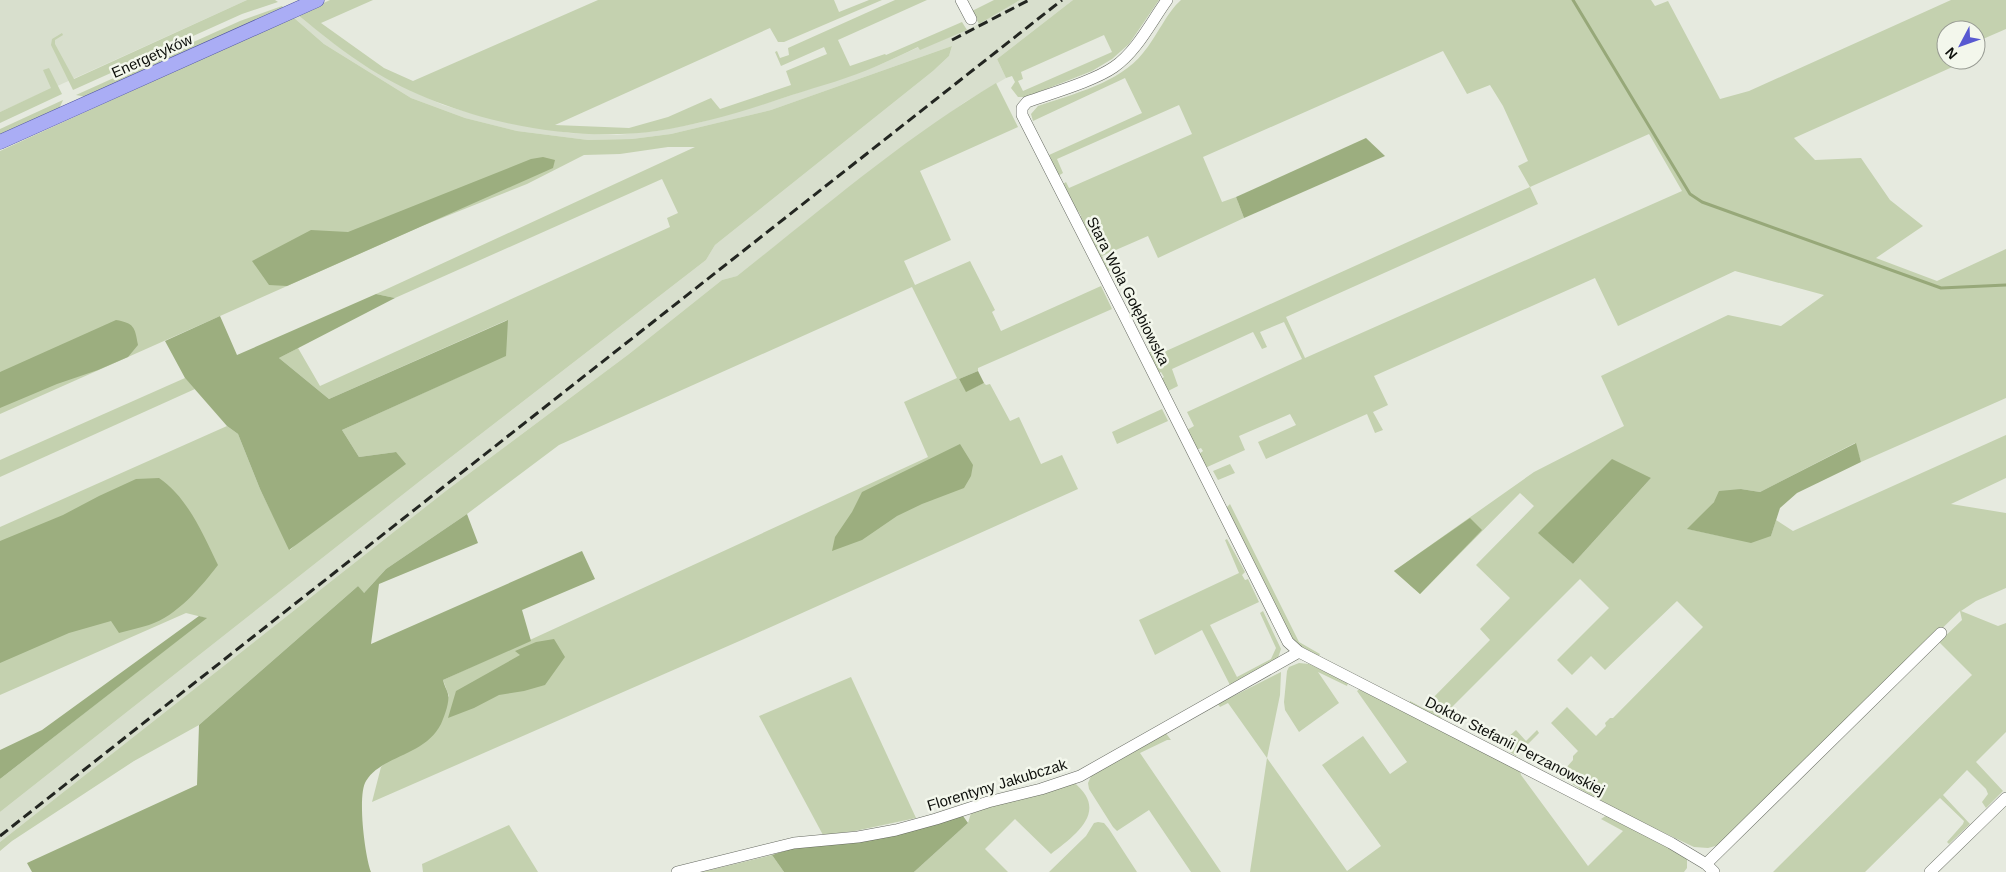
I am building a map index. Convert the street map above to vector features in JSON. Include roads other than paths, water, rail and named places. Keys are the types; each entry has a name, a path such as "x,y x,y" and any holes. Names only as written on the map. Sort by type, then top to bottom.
{"main road":[{"name":"Energetyków","path":"0,142 318,0"}],"street":[{"path":"961,0 971,19"},
{"name":"Stara Wola Gołębiowska","path":"1167,0 1130,53 1115,66 1097,75 1027,102 1022,108 1022,115 1281,630 1288,642 1299,652"},
{"path":"1710,868 1941,633"},
{"name":"Doktor Stefanii Perzanowskiej","path":"1299,652 1663,839 1710,868"},
{"name":"Florentyny Jakubczak","path":"677,872 794,843 858,837 896,830 988,802 1041,790 1080,776 1299,652"},
{"path":"1930,872 2006,798"}],"waterway":[{"path":"1573,0 1690,194 1702,202 1941,288 2006,285"}],"railway":[{"path":"952,40 1029,0"},
{"path":"0,836 1062,0"}]}
